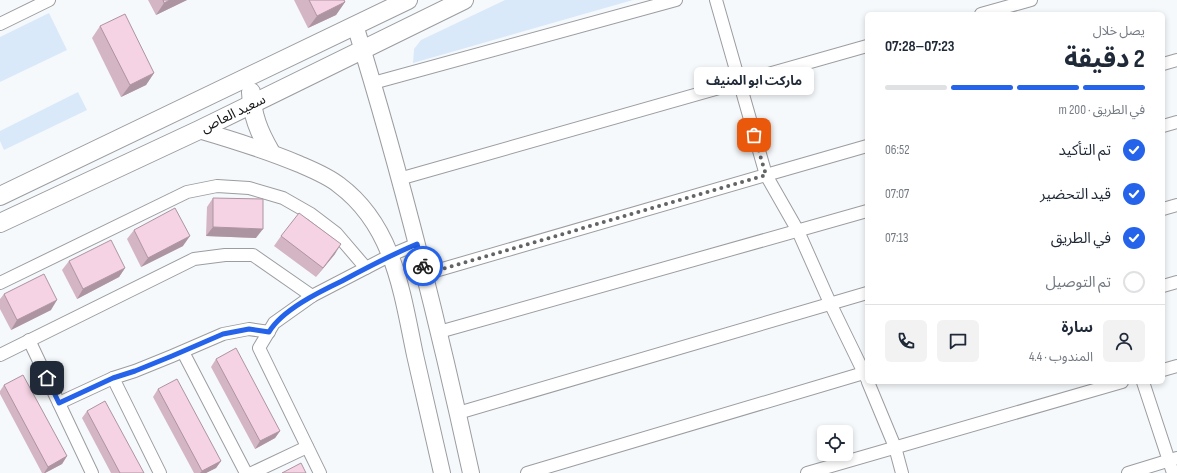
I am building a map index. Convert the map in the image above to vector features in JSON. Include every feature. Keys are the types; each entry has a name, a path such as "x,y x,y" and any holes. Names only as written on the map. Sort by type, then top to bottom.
{"main road":[{"path":"0,196 408,0"},
{"name":"سعيد العاص","path":"0,223 199,130 464,0"},
{"path":"252,76 252,104 255,120 260,134 270,151"}],"street":[{"path":"0,24 49,0"},
{"path":"373,83 676,0"},
{"path":"716,0 766,175 798,230 830,303 865,373"},
{"path":"996,12 1019,9 1031,0"},
{"path":"356,25 425,274 471,473"},
{"path":"399,179 865,47"},
{"path":"1165,63 1177,60"},
{"path":"1165,125 1177,122"},
{"path":"199,130 270,151 316,171 339,184 360,204 377,226 391,255 401,290 442,473"},
{"path":"425,274 865,147"},
{"path":"0,283 188,192 217,186 249,188 283,198 311,214 336,233 366,268"},
{"path":"1165,208 1177,205"},
{"path":"439,332 865,212"},
{"path":"320,473 259,348 274,323 312,296 391,255 417,244"},
{"path":"0,354 194,259 225,255 254,255 312,296"},
{"path":"1165,285 1177,282"},
{"path":"458,413 865,294"},
{"path":"59,403 113,378 183,352 223,334 249,329 269,332"},
{"path":"29,340 92,473"},
{"path":"183,352 246,473"},
{"path":"1165,369 1177,366"},
{"path":"113,378 160,473"},
{"path":"527,473 865,378"},
{"path":"870,384 895,448 902,473"},
{"path":"807,473 1115,384"},
{"path":"1144,384 1173,459 1173,473"},
{"path":"252,473 307,447"},
{"path":"1128,473 1173,459"}],"shaded area":[{"path":"505,0 633,0 413,63 414,49 421,40"},
{"path":"49,13 67,50 0,82 0,37"},
{"path":"78,92 87,110 4,150 0,141 0,131"}],"building":[{"path":"163,0 170,0 164,3"},
{"path":"309,0 344,0 345,2 317,16"},
{"path":"125,14 154,73 130,85 100,26"},
{"path":"213,198 263,199 263,229 213,227"},
{"path":"175,208 190,236 148,258 134,230"},
{"path":"299,213 341,244 323,268 281,236"},
{"path":"111,240 125,268 83,289 69,261"},
{"path":"44,274 57,300 17,320 4,294"},
{"path":"236,348 280,431 260,441 216,359"},
{"path":"23,375 67,456 48,467 4,385"},
{"path":"177,379 221,461 202,471 158,389"},
{"path":"105,401 144,473 120,473 87,411"},
{"path":"301,463 306,473 282,473"}],"way so far":[{"path":"423,266 425,274 766,175 754,135"}],"place":[{"name":"ماركت ابو المنيف","path":"754,135"}],"route":[{"path":"47,378 59,403 113,378 135,371 223,334 249,329 269,332 274,323 312,296 391,255 417,244 423,266"}]}
